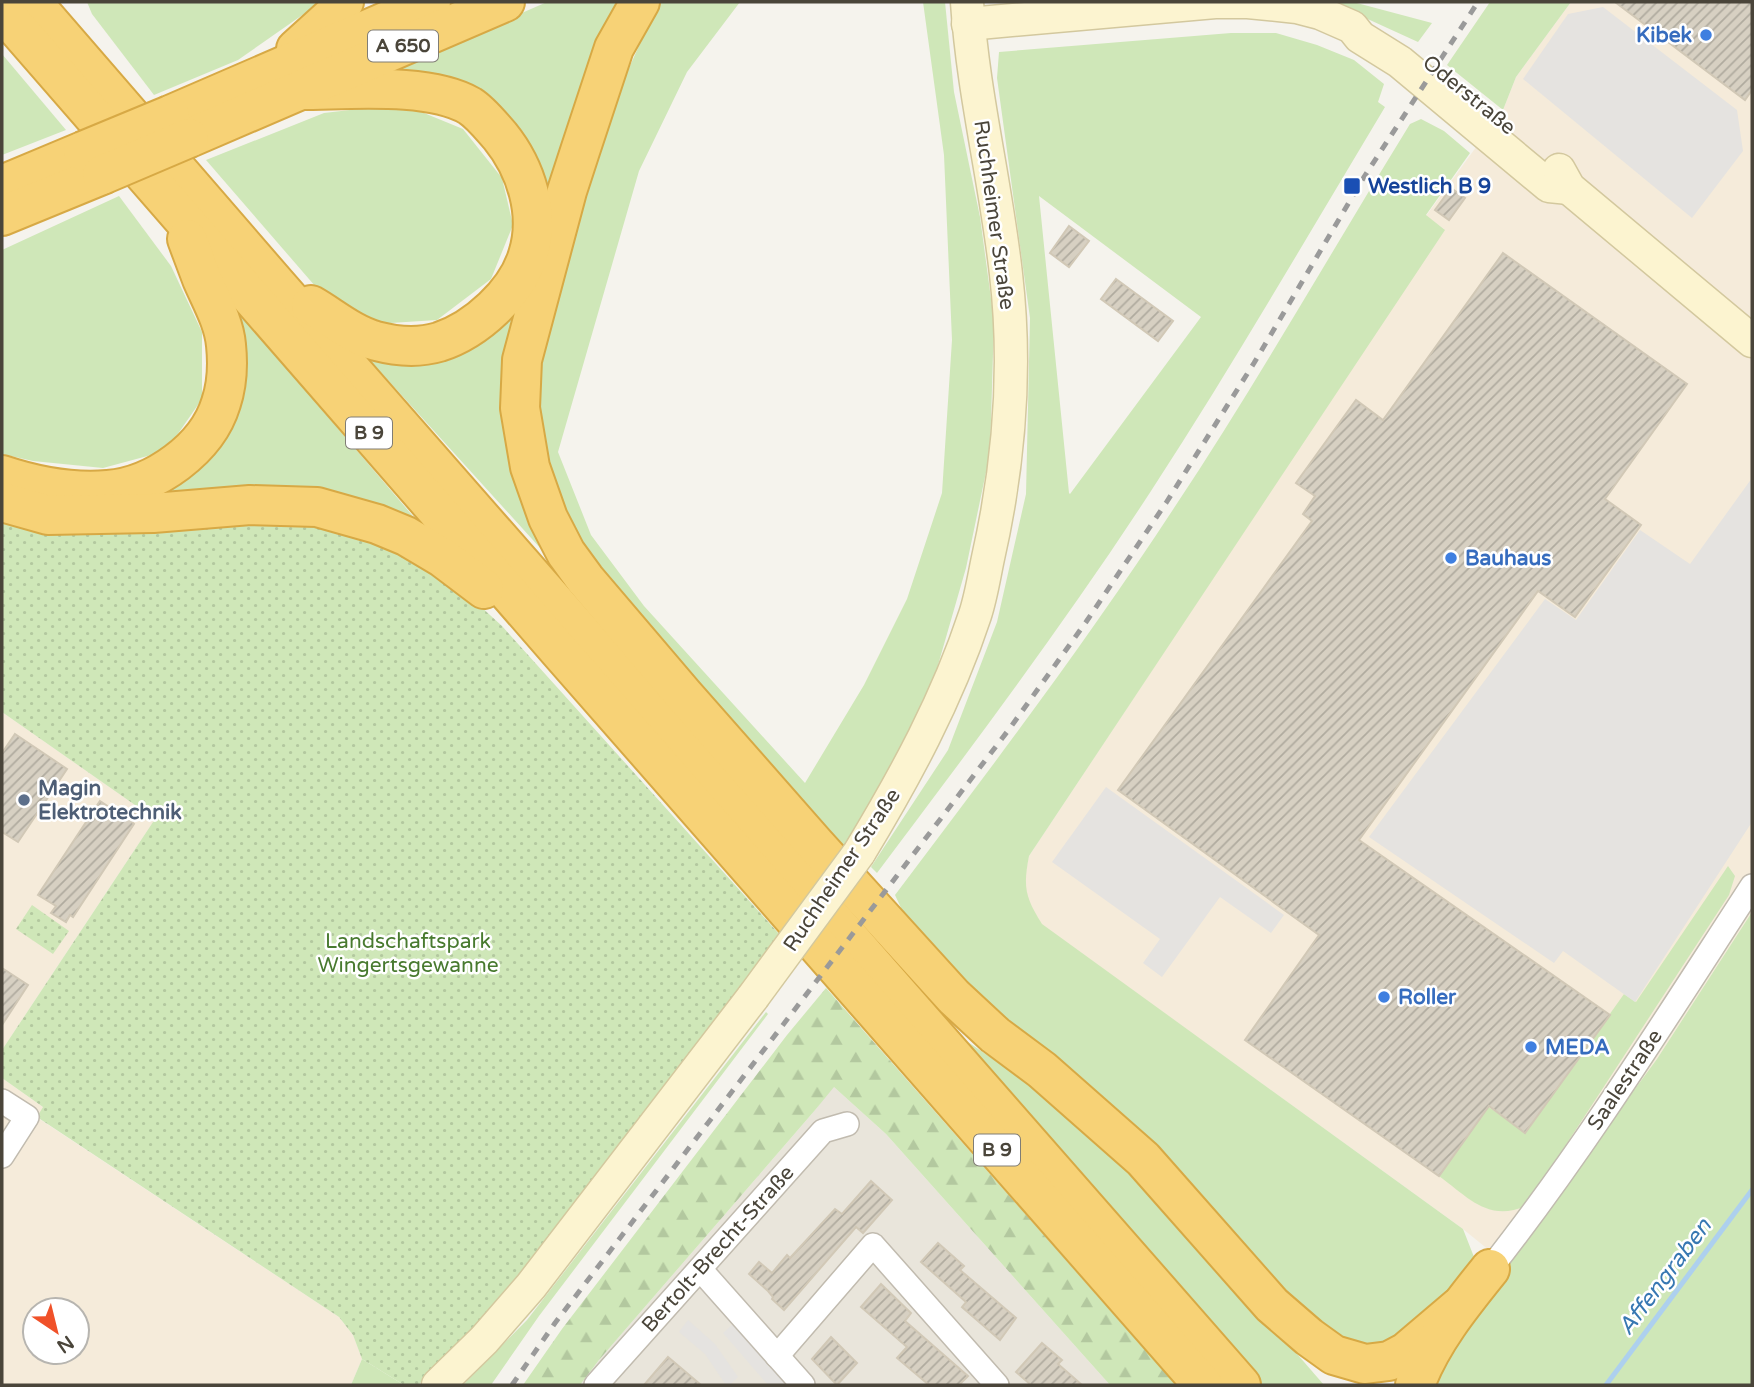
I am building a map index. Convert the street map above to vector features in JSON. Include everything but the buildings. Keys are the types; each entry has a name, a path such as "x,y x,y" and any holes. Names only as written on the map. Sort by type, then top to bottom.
{"highway":[{"path":"68,2 105,88"},
{"path":"266,74 338,11 344,2"},
{"name":"A 650","path":"179,127 266,74 431,2"},
{"name":"A 650","path":"3,209 92,163 179,127 302,90 505,2"},
{"path":"640,2 614,48 581,148 522,360 520,408 530,467 539,497 566,553 585,579 815,844 954,998 1070,1096"},
{"name":"B 9","path":"13,14 105,88 1241,1385"},
{"name":"B 9","path":"13,14 178,214 1203,1385"},
{"path":"276,284 349,331 376,341 409,346 439,342 471,326 497,304 510,288 528,256 533,225 524,177 511,149 470,106 438,94 399,90 302,90"},
{"path":"2,475 56,488 82,490 109,490 138,484 171,467 197,445 211,425 221,404 226,378 226,342 216,309 178,214"},
{"path":"2,502 48,515 153,513 250,505 317,508 377,524 406,536 471,579 561,653"},
{"name":"B 9","path":"859,951 897,970 998,1056 1044,1084 1070,1096 1109,1127 1143,1159 1272,1305 1288,1332 1335,1385"},
{"path":"1415,1385 1424,1362 1459,1307 1490,1269"},
{"path":"1272,1305 1334,1355 1365,1364 1389,1361 1406,1352 1459,1307"}],"street":[{"name":"Oderstraße","path":"967,13 1248,2 1297,7 1352,27 1360,37 1400,62 1549,186 1569,188 1752,341"},
{"name":"Ruchheimer Straße","path":"438,1385 484,1340 531,1286 753,997 859,853 916,756 949,682 975,614 993,534 1009,441 1011,367 1006,272 980,117 967,13"},
{"name":"Saalestraße","path":"1490,1269 1527,1222 1617,1093 1752,886"},
{"path":"2,1101 27,1118 2,1156"},
{"name":"Bertolt-Brecht-Straße","path":"596,1385 823,1131 847,1124"},
{"path":"777,1356 873,1245 997,1385"},
{"path":"700,1269 803,1385"}],"shaded area":[{"path":"1571,2 1752,2 1752,912 1657,1059 1506,1264 1463,1229 1041,924 1028,901 1024,880 1029,856 1444,229 1426,216 1503,110 1516,77"},
{"path":"1603,7 1737,110 1743,151 1692,218 1523,79 1568,14"},
{"path":"1752,478 1752,822 1635,1002 1563,951 1554,963 1369,837 1545,599 1576,620 1640,530 1690,564"},
{"path":"2,712 155,819 2,1050"},
{"path":"1106,787 1284,915 1271,933 1220,897 1162,977 1143,963 1160,939 1052,862"},
{"path":"2,1078 43,1107 38,1118 339,1317 353,1335 362,1359 351,1385 2,1385"},
{"path":"833,1086 886,1134 1110,1385 580,1385"},
{"path":"688,1320 715,1344 738,1377 730,1385 726,1385 705,1354 679,1332"},
{"path":"735,1322 790,1385 768,1385 723,1333"}],"green space":[{"path":"87,2 321,2 238,60 154,95 92,14"},
{"path":"547,2 624,2 516,331 570,581 357,346 397,356 517,291 525,157 376,77"},
{"path":"659,2 740,2 687,72 639,171 558,452 591,535 644,606 805,783 864,685 907,599 942,493 952,340 944,155 923,2 945,2 954,92 980,217 994,321 990,453 966,568 936,672 872,810 839,855 594,572 546,483 535,379 613,103"},
{"path":"1318,2 1353,2 1432,23 1418,42 1337,5"},
{"path":"1490,2 1571,2 1516,77 1503,110 1447,65"},
{"path":"1231,33 1276,33 1354,60 1384,84 1378,102 1385,107 1270,300 1151,491 1017,685 877,873 871,867 948,750 997,622 1026,494 1030,318 997,78 999,52","holes":["1039,196 1201,317 1070,494"]},
{"path":"2,54 66,130 2,155"},
{"path":"402,104 463,129 502,178 513,225 491,279 437,320 375,324 328,301 206,160 324,113"},
{"path":"1421,119 1444,131 1470,153 1426,215 1445,230 1029,856 1026,876 1029,899 1042,924 1463,1229 1474,1257 1467,1277 1421,1336 1358,1354 1318,1337 1186,1178 1063,1067 983,1012 916,940 895,895 1038,704 1141,558 1235,413 1410,124"},
{"path":"119,196 171,266 202,332 202,399 166,451 103,468 33,461 2,454 2,250"},
{"path":"224,295 429,535 90,497 203,449"},
{"name":"Landschaftspark Wingertsgewanne","path":"2,515 307,525 364,537 409,555 455,583 502,626 780,935 518,1282 463,1343 418,1385 404,1385 362,1359 353,1335 339,1317 37,1117 43,1107 2,1078 2,1050 155,819 2,712"},
{"path":"1728,866 1735,876 1729,895 1526,1206 1501,1211 1490,1209 1470,1199 1439,1176 1487,1106 1526,1132 1624,994 1636,1002"},
{"path":"32,905 69,931 53,954 16,929"},
{"path":"1752,912 1752,1385 1424,1385 1506,1264 1657,1059"},
{"path":"826,988 1176,1385 1110,1385 886,1134 834,1087 580,1385 523,1385 562,1329"},
{"path":"766,1012 768,1014 539,1316 491,1385 463,1385 527,1320"},
{"path":"938,1022 1057,1102 1111,1147 1213,1257 1324,1385 1255,1385"},
{"path":"362,1359 404,1385 351,1385"}],"waterway":[{"name":"Affengraben","path":"1606,1385 1752,1190"}],"railway":[{"path":"512,1385 555,1323 1010,728 1086,622 1166,503 1254,363 1364,177 1478,2"}],"place":[{"name":"Kibek","path":"1706,35"},
{"name":"Westlich B 9","path":"1352,186"},
{"name":"Bauhaus","path":"1451,558"},
{"name":"Magin Elektrotechnik","path":"24,800"},
{"name":"Roller","path":"1384,997"},
{"name":"MEDA","path":"1531,1047"}]}
